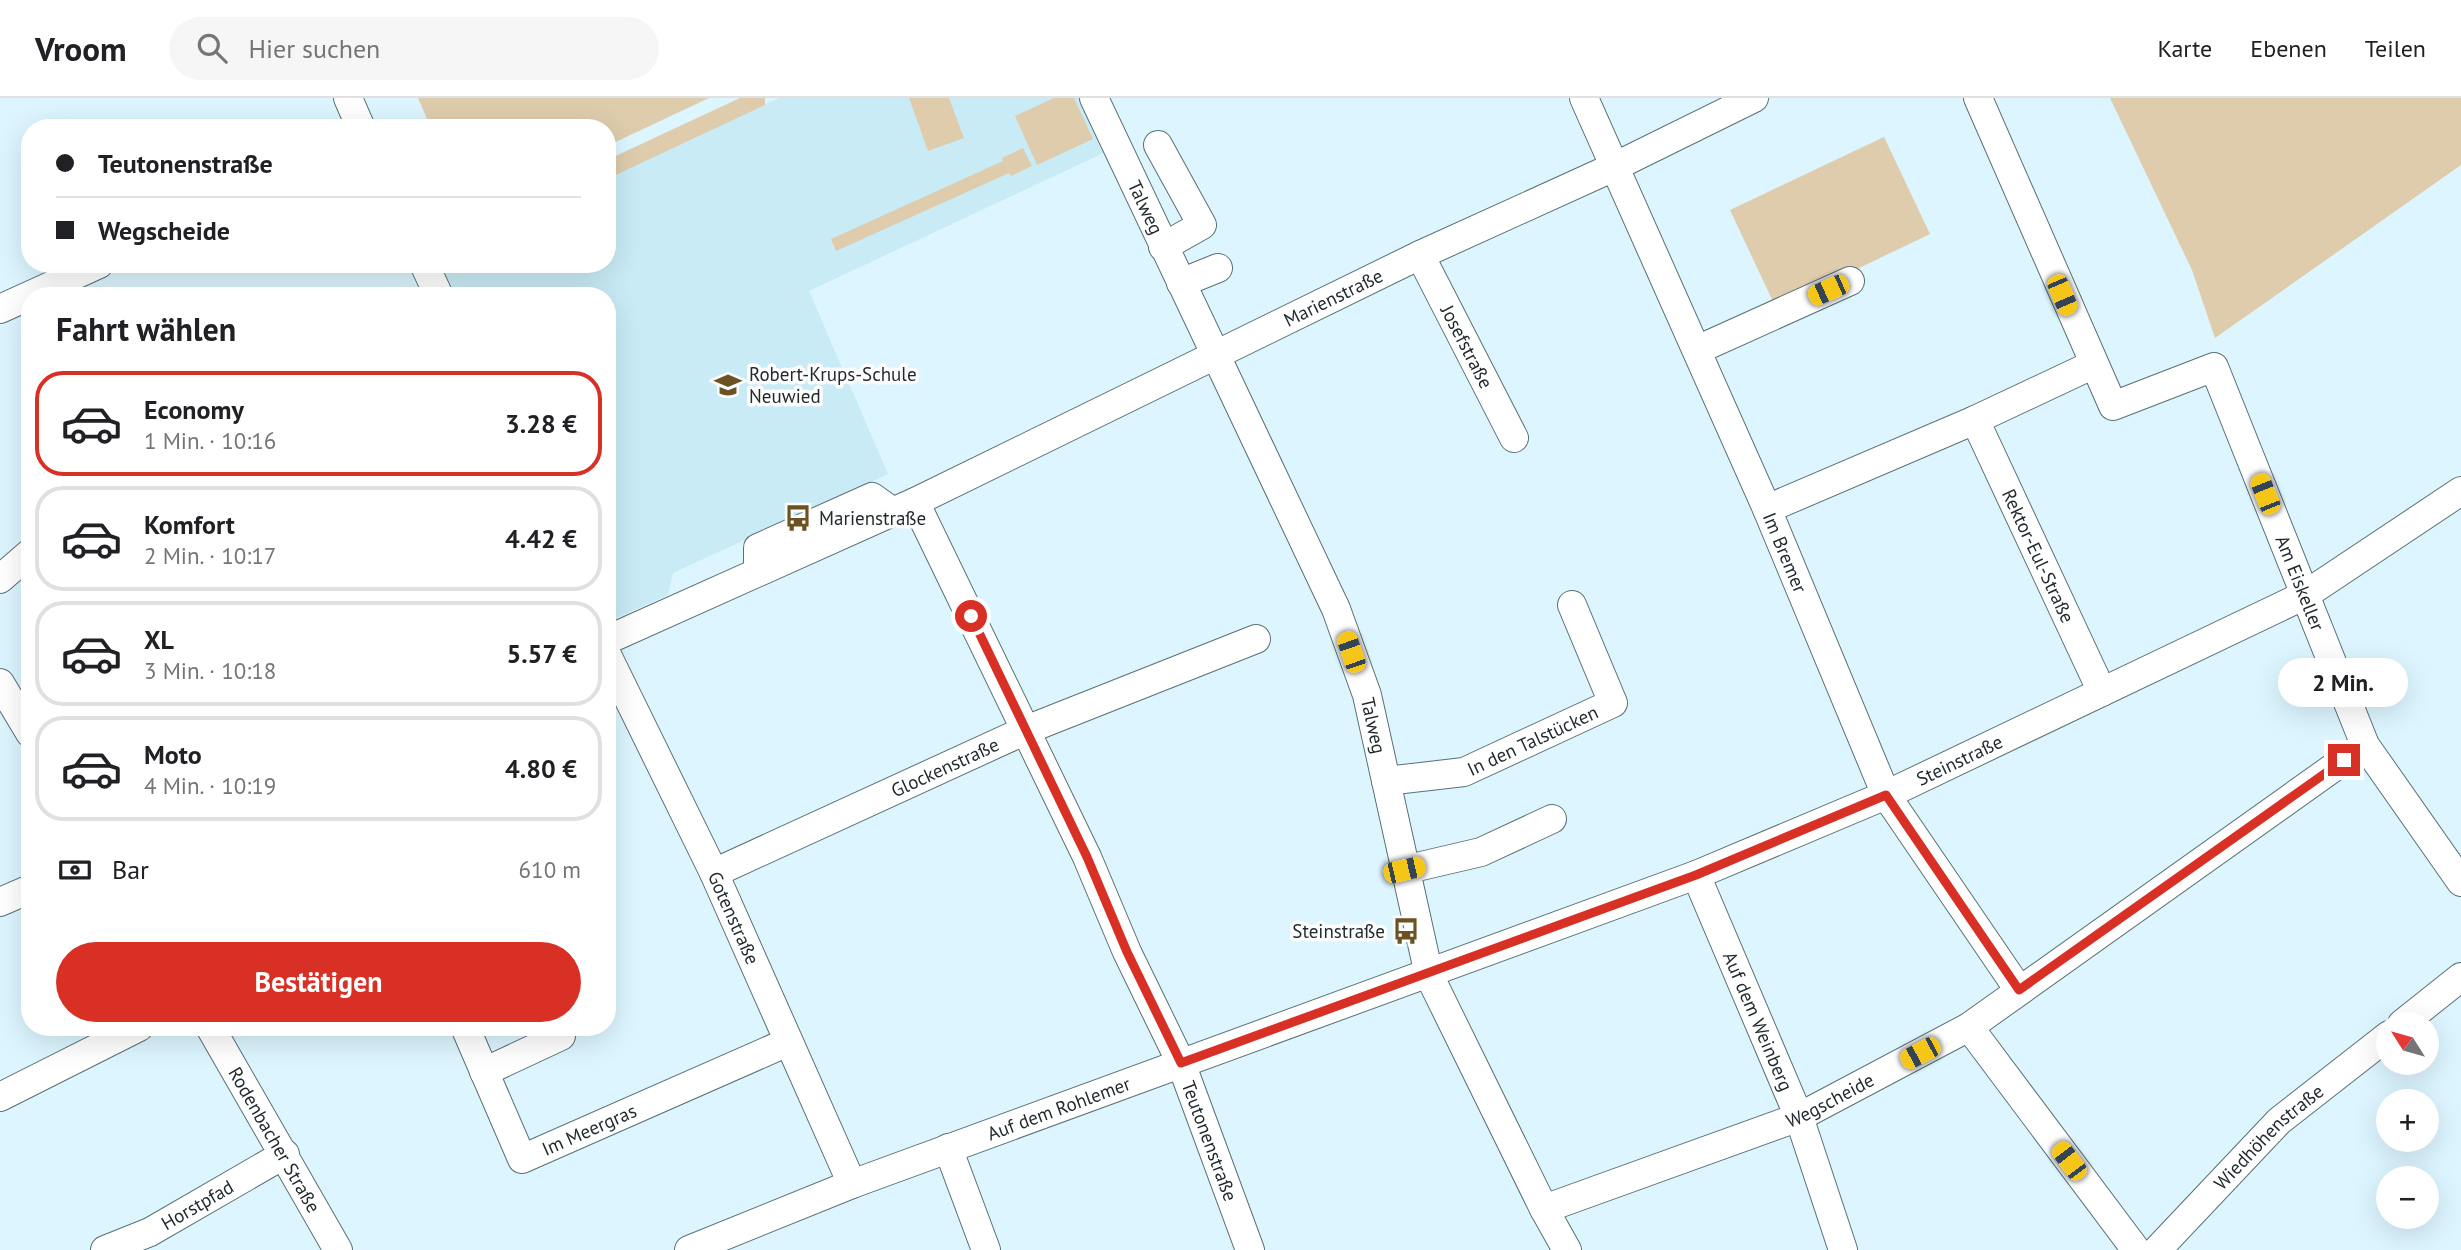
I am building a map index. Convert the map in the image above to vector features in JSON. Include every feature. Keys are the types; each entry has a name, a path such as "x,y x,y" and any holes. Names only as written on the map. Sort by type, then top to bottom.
{"street":[{"path":"348,98 357,119"},
{"name":"Talweg","path":"1094,98 1336,608 1367,695 1429,975 1544,1209 1567,1250"},
{"name":"Im Bremer","path":"1584,98 1767,509 1886,795 2019,990"},
{"name":"Marienstraße","path":"616,636 758,570 904,507 1420,255 1616,166 1754,98"},
{"name":"Am Eiskeller","path":"1978,98 2092,365 2113,406 2214,367 2365,745 2461,882"},
{"path":"1158,145 1202,225 1163,247"},
{"name":"Josefstraße","path":"1420,255 1514,438"},
{"path":"1181,283 1218,268"},
{"path":"48,287 79,273"},
{"path":"1697,350 1850,281"},
{"path":"0,309 21,299"},
{"path":"1767,509 1975,420 2092,365"},
{"name":"Rektor-Eul-Straße","path":"1975,420 2102,692"},
{"name":"Steinstraße","path":"1429,975 1696,875 1886,795 2305,595 2461,491"},
{"name":"Teutonenstraße","path":"904,507 1026,730 1087,857 1127,952 1181,1063 1250,1250"},
{"path":"0,579 21,561"},
{"name":"In den Talstücken","path":"1386,781 1464,772 1613,703 1572,605"},
{"name":"Glockenstraße","path":"714,873 1026,730 1256,639"},
{"name":"Gotenstraße","path":"616,673 714,873 852,1184"},
{"path":"0,683 21,718"},
{"name":"Wegscheide","path":"1544,1209 1799,1117 1969,1027 2365,745"},
{"path":"1404,870 1481,852 1552,819"},
{"name":"Auf dem Weinberg","path":"1696,875 1799,1117 1843,1250"},
{"path":"0,902 21,893"},
{"name":"Auf dem Rohlemer","path":"689,1250 948,1148 1429,975"},
{"path":"2417,1012 2461,977"},
{"path":"1969,1027 2136,1250"},
{"path":"0,1097 121,1036"},
{"name":"Rodenbacher Straße","path":"215,1036 338,1250"},
{"name":"Im Meergras","path":"469,1036 522,1159 788,1041"},
{"path":"484,1072 561,1036"},
{"name":"Wiedhöhenstraße","path":"2157,1250 2279,1121 2376,1044"},
{"path":"948,1148 986,1250"},
{"name":"Horstpfad","path":"105,1250 153,1241 285,1154"}],"shaded area":[{"path":"418,98 709,98 616,142 616,119 427,119"},
{"path":"740,98 765,98 765,105 616,175 616,156"},
{"name":"Robert-Krups-Schule Neuwied","path":"779,98 1085,98 1110,150 809,291 888,474 673,573 668,595 616,618 616,287 444,287 437,273 616,273 616,174"},
{"path":"909,98 949,98 964,138 928,151"},
{"path":"1054,98 1074,98 1093,139 1037,165 1015,116"},
{"path":"2110,98 2461,98 2461,165 2215,338 2192,270"},
{"path":"1884,137 1930,234 1776,308 1730,210"},
{"path":"1023,148 1032,166 1011,176 1009,173 836,251 831,239 1003,161 1002,158"}],"place":[{"name":"Robert-Krups-Schule Neuwied","path":"728,385"},
{"name":"Marienstraße","path":"798,518"},
{"name":"Steinstraße","path":"1406,931"}],"route":[{"path":"971,616 1087,857 1127,952 1181,1063 1429,975 1696,875 1886,795 2019,990 2344,760"}]}
